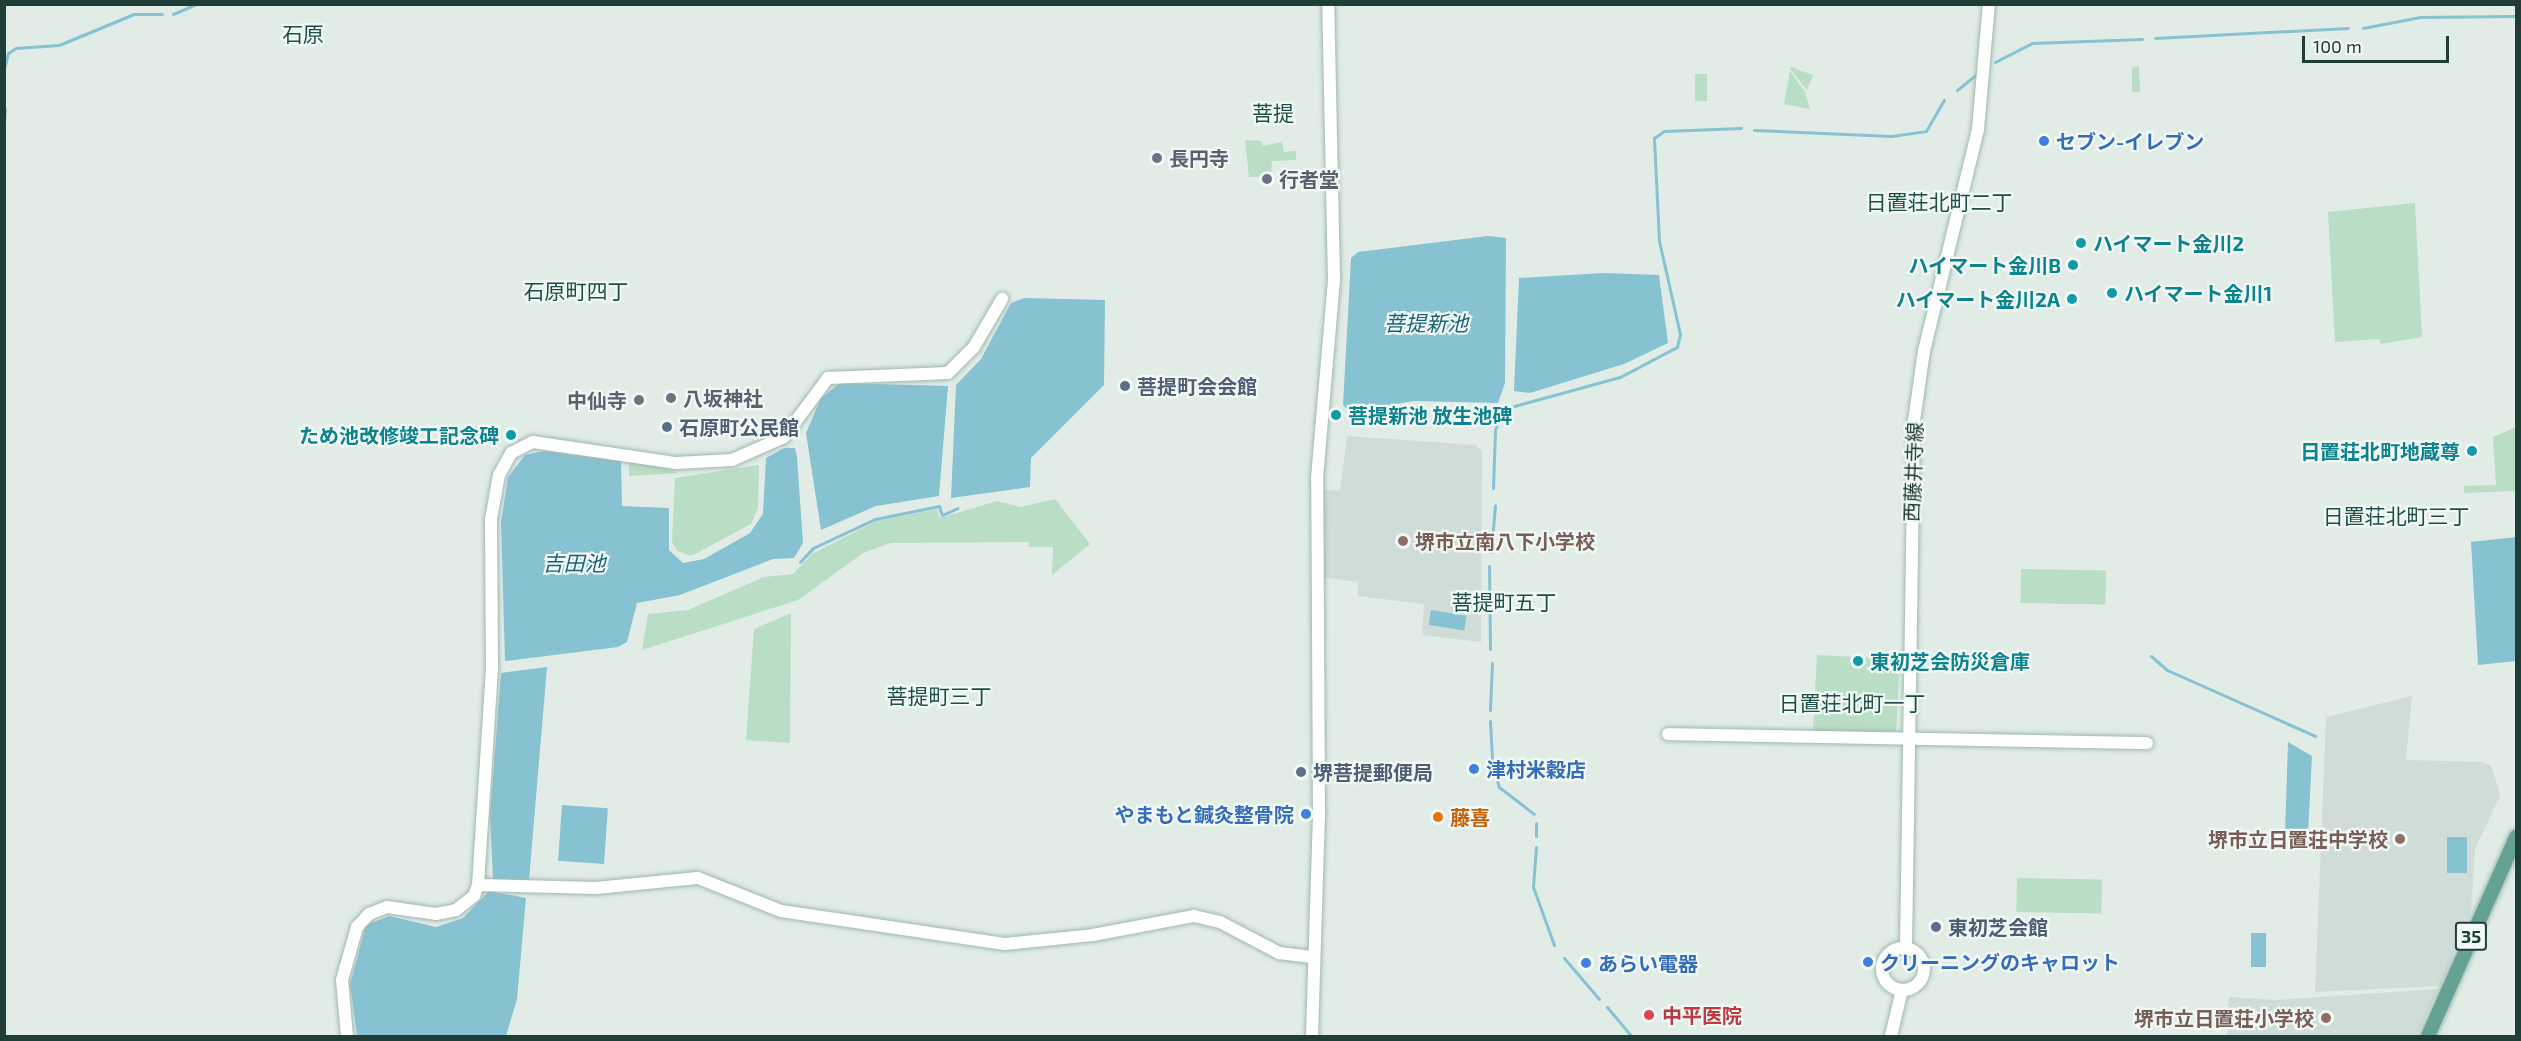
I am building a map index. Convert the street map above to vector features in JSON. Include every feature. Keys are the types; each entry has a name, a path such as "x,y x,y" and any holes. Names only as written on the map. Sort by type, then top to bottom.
{"main road":[{"name":"35","path":"2428,1036 2517,837"}],"street":[{"path":"1312,1036 1317,478 1334,279 1328,4"},
{"name":"西藤井寺線","path":"1906,947 1908,738 1916,398 1978,129 1989,4"},
{"path":"347,1036 342,980 357,927 369,914 387,907 436,914 456,910 474,896 478,885 492,668 491,519 500,475 511,453 533,442 676,463 732,460 784,437 828,378 948,373 974,347 1002,299"},
{"path":"1668,734 2147,743"},
{"path":"478,885 597,888 698,878 781,911 1005,944 1093,936 1194,916 1220,922 1279,953 1314,957"},
{"path":"1906,947 1919,954 1925,967 1916,987 1902,990 1885,980 1882,967 1893,950 1906,947"},
{"path":"1891,1036 1902,990"}],"shaded area":[{"name":"堺市立南八下小学校","path":"1347,436 1476,445 1482,451 1481,642 1422,635 1424,604 1358,596 1358,582 1322,577 1323,491 1340,490"},
{"name":"堺市立日置荘中学校","path":"2412,696 2406,760 2483,762 2491,766 2498,787 2500,796 2475,849 2471,911 2440,986 2315,992 2326,717"},
{"name":"堺市立日置荘小学校","path":"2438,989 2417,1036 2227,1036 2229,997 2276,1000"}],"green space":[{"path":"2139,66 2140,92 2132,92 2132,67"},
{"path":"1791,67 1813,75 1807,90 1790,69"},
{"path":"1790,71 1805,92 1810,109 1784,104"},
{"path":"1695,74 1707,74 1707,101 1695,101"},
{"path":"1245,140 1261,141 1263,146 1282,142 1284,152 1296,151 1296,160 1272,161 1271,176 1249,177"},
{"path":"2415,203 2422,337 2381,344 2379,339 2335,342 2328,212"},
{"path":"2516,427 2516,491 2464,493 2464,486 2496,485 2493,437"},
{"path":"629,461 652,464 678,473 629,476"},
{"path":"759,465 758,508 751,524 691,556 677,551 672,542 675,478"},
{"path":"1055,499 1090,544 1052,575 1053,547 1029,547 1029,542 891,543 863,553 798,600 642,650 648,614 688,610 764,577 793,574 812,554 876,521 937,509 940,518 997,501 1021,507"},
{"path":"2021,569 2106,570 2105,604 2020,603"},
{"path":"791,613 790,743 746,740 754,629"},
{"path":"1817,655 1900,659 1896,735 1813,731"},
{"path":"2017,878 2102,879 2101,913 2016,912"}],"water":[{"name":"菩提新池","path":"1488,236 1506,238 1505,383 1498,403 1414,401 1350,412 1343,405 1351,258 1358,252"},
{"path":"1603,273 1659,275 1668,343 1624,364 1530,393 1514,391 1519,278"},
{"path":"1024,298 1105,300 1104,385 1031,458 1030,487 951,498 956,385 981,359 1011,303"},
{"path":"840,383 948,386 939,496 876,506 821,530 806,433 821,398"},
{"name":"吉田池","path":"784,448 795,448 797,457 803,543 794,558 773,559 680,595 637,603 627,642 618,647 505,661 501,522 508,477 525,455 544,451 621,461 622,506 669,508 669,550 683,563 704,559 750,533 763,514 766,458"},
{"path":"2516,537 2516,661 2478,665 2471,542"},
{"path":"1431,610 1467,616 1464,630 1429,625"},
{"path":"547,667 529,880 493,879 490,815 501,673"},
{"path":"2288,742 2312,756 2308,833 2285,834"},
{"path":"562,805 608,808 604,864 558,861"},
{"path":"2447,837 2467,837 2467,873 2447,873"},
{"path":"489,891 526,898 517,999 506,1036 357,1036 350,984 366,925 389,916 436,927 463,918"},
{"path":"2251,933 2266,933 2266,967 2251,967"}],"waterway":[{"path":"173,14 196,4"},
{"path":"4,69 8,53 16,48 59,45 134,14 162,14"},
{"path":"2363,28 2420,17 2516,16"},
{"path":"2155,38 2348,28"},
{"path":"1995,62 2032,43 2142,39"},
{"path":"1957,90 1977,74"},
{"path":"1754,130 1891,136 1926,131 1944,100"},
{"path":"4,123 5,109"},
{"path":"1493,488 1495,430 1503,409 1620,377 1677,347 1680,334 1659,241 1654,138 1664,131 1741,128"},
{"path":"1491,552 1495,505"},
{"path":"800,562 813,548 875,519 939,506 942,515 958,508"},
{"path":"1489,566 1490,649"},
{"path":"2151,656 2167,670 2315,736"},
{"path":"1490,710 1492,663"},
{"path":"1490,721 1492,759"},
{"path":"1494,770 1499,787 1534,814"},
{"path":"1536,823 1536,836"},
{"path":"1536,847 1533,887 1554,945"},
{"path":"1564,958 1599,999"},
{"path":"1607,1007 1631,1036"}],"place":[{"name":"セブン-イレブン","path":"2044,141"},
{"name":"長円寺","path":"1157,158"},
{"name":"行者堂","path":"1267,179"},
{"name":"ハイマート金川2","path":"2081,243"},
{"name":"ハイマート金川B","path":"2073,265"},
{"name":"ハイマート金川1","path":"2112,293"},
{"name":"ハイマート金川2A","path":"2072,299"},
{"name":"菩提町会会館","path":"1125,386"},
{"name":"八坂神社","path":"671,398"},
{"name":"中仙寺","path":"639,400"},
{"name":"菩提新池 放生池碑","path":"1336,415"},
{"name":"石原町公民館","path":"667,427"},
{"name":"ため池改修竣工記念碑","path":"511,435"},
{"name":"日置荘北町地蔵尊","path":"2472,451"},
{"name":"堺市立南八下小学校","path":"1403,541"},
{"name":"東初芝会防災倉庫","path":"1858,661"},
{"name":"津村米穀店","path":"1474,769"},
{"name":"堺菩提郵便局","path":"1301,772"},
{"name":"やまもと鍼灸整骨院","path":"1306,814"},
{"name":"藤喜","path":"1438,817"},
{"name":"堺市立日置荘中学校","path":"2400,839"},
{"name":"東初芝会館","path":"1936,927"},
{"name":"クリーニングのキャロット","path":"1868,962"},
{"name":"あらい電器","path":"1586,963"},
{"name":"中平医院","path":"1649,1015"},
{"name":"堺市立日置荘小学校","path":"2326,1018"}],"district":[{"name":"石原","path":"303,34"},
{"name":"菩提","path":"1273,113"},
{"name":"日置荘北町二丁","path":"1939,202"},
{"name":"石原町四丁","path":"576,291"},
{"name":"日置荘北町三丁","path":"2396,516"},
{"name":"菩提町五丁","path":"1504,602"},
{"name":"菩提町三丁","path":"939,696"},
{"name":"日置荘北町一丁","path":"1852,703"}]}
